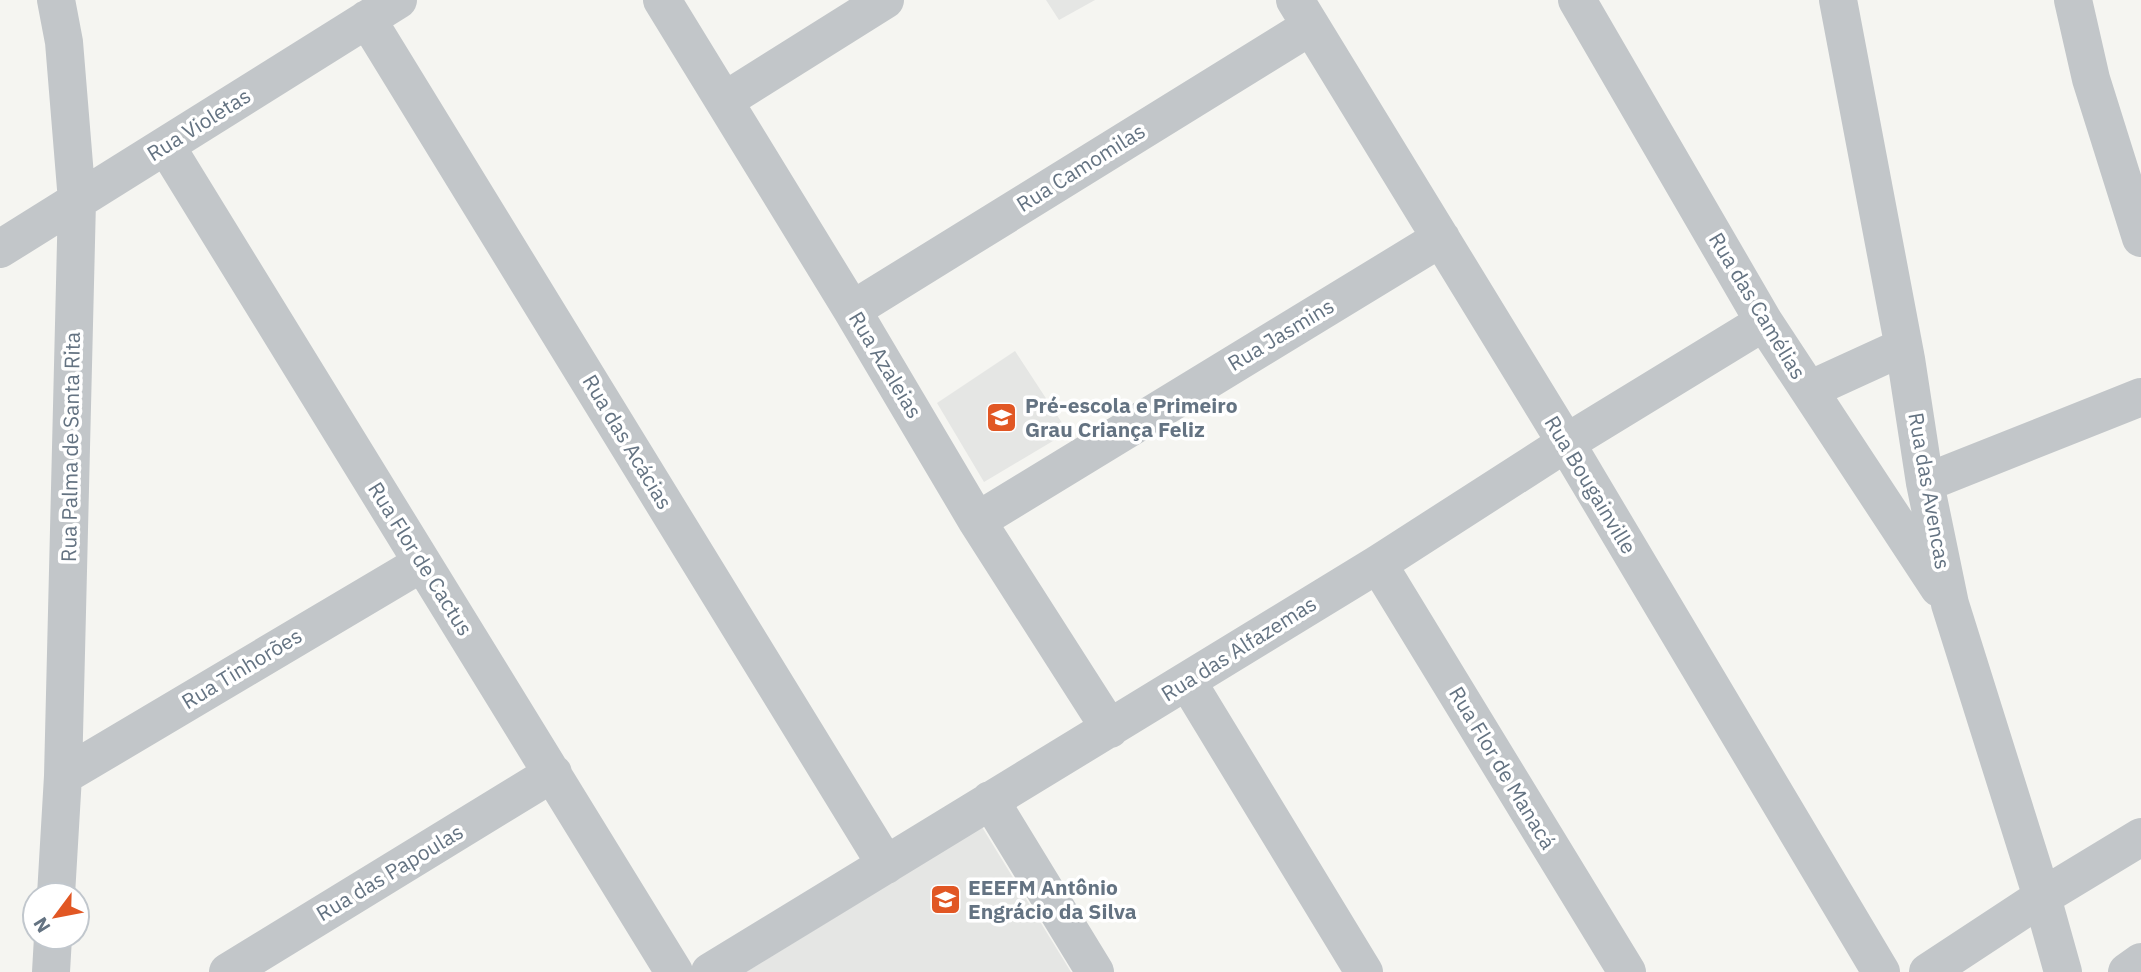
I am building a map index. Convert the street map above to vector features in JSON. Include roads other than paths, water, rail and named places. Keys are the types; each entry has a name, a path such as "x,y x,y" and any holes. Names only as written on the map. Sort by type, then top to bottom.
{"street":[{"name":"Rua Palma de Santa Rita","path":"56,0 64,42 77,201 63,776 57,881"},
{"name":"Rua Azaleias","path":"662,0 852,310 977,521 1110,729"},
{"path":"724,101 885,0"},
{"name":"Rua das Camélias","path":"1577,0 1764,322 1950,604"},
{"name":"Rua das Avencas","path":"1838,0 1903,347 1925,483 1950,604 2063,972"},
{"path":"2073,0 2091,79 2141,238"},
{"name":"Rua Violetas","path":"0,249 383,9"},
{"name":"Rua das Acácias","path":"383,9 886,864"},
{"name":"Rua Bougainville","path":"1303,13 1566,443 1881,972"},
{"name":"Rua Camomilas","path":"852,310 1303,13"},
{"name":"Rua Flor de Cactus","path":"166,146 674,972"},
{"name":"Rua Jasmins","path":"977,521 1441,238"},
{"name":"Rua das Alfazemas","path":"710,972 1378,564 1566,443 1764,322"},
{"path":"1809,390 1903,347"},
{"path":"1925,483 2141,397"},
{"name":"Rua Tinhorões","path":"63,776 422,563"},
{"name":"Rua Flor de Manacá","path":"1378,564 1627,972"},
{"path":"1187,681 1364,972"},
{"name":"Rua das Papoulas","path":"228,972 553,773"},
{"path":"990,800 1096,972"},
{"path":"1928,972 2042,897 2141,837"},
{"path":"51,972 52,951"},
{"path":"2127,972 2141,962"}],"place":[{"name":"Pré-escola e Primeiro Grau Criança Feliz","path":"1002,418"},
{"name":"EEEFM Antônio Engrácio da Silva","path":"945,900"}]}
